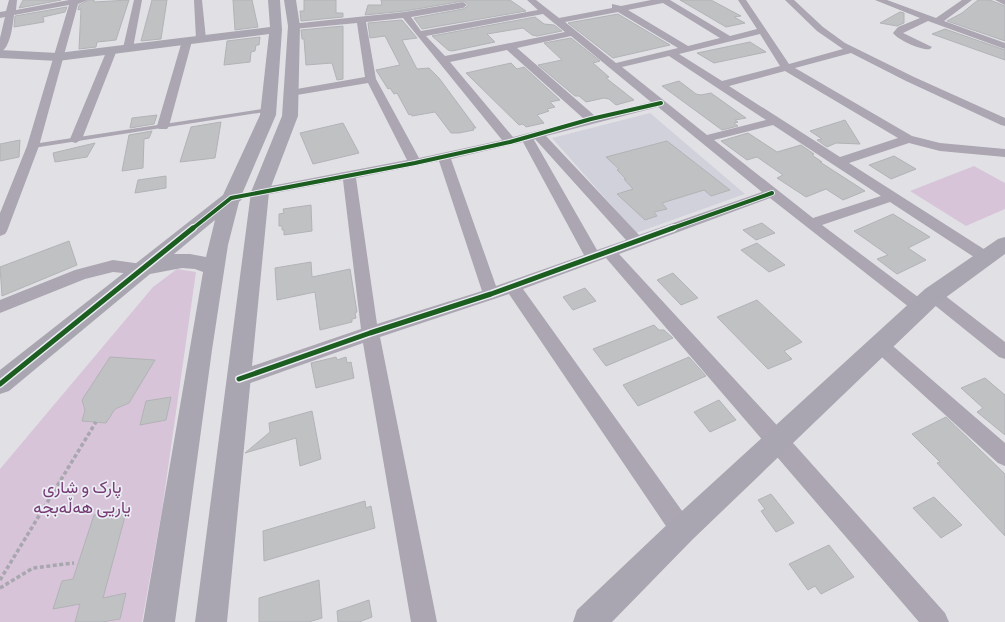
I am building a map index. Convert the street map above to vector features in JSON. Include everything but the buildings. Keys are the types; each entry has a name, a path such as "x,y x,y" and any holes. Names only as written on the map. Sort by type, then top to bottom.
{"main road":[{"path":"211,622 260,192 290,116 291,93 285,28 274,0"},
{"path":"159,622 213,269 231,198 269,110 290,0"},
{"path":"0,54 58,57 285,28"},
{"path":"0,384 231,198 260,192"},
{"path":"589,622 682,530 927,301 995,251"},
{"path":"143,269 162,263 190,261 201,263 213,269"}],"street":[{"path":"0,49 6,35 13,0"},
{"path":"0,15 86,0"},
{"path":"128,48 138,0"},
{"path":"198,0 201,39"},
{"path":"531,0 811,224 1005,352"},
{"path":"605,0 686,49"},
{"path":"558,21 664,0 728,39"},
{"path":"789,0 820,29 850,50 1005,115"},
{"path":"799,0 840,36 908,75 1005,122"},
{"path":"879,0 1005,46"},
{"path":"927,47 900,36 898,33 900,29 933,20 968,0"},
{"path":"999,0 1005,2"},
{"path":"0,231 33,146 75,1"},
{"path":"741,1 786,67 908,139 940,148 1005,153"},
{"path":"285,28 405,15 418,10 461,3 480,22"},
{"path":"419,34 545,11"},
{"path":"405,15 419,34 443,60 510,142"},
{"path":"361,19 371,79 415,163"},
{"path":"615,66 762,31"},
{"path":"443,60 573,33"},
{"path":"163,126 186,41"},
{"path":"510,46 591,119"},
{"path":"76,139 112,50"},
{"path":"721,85 850,50"},
{"path":"671,53 891,197 995,251"},
{"path":"291,93 371,79"},
{"path":"260,192 415,163 510,142 591,119 661,103"},
{"path":"705,139 775,121"},
{"path":"531,136 636,241"},
{"path":"531,136 601,254 778,441 936,622"},
{"path":"838,162 908,139"},
{"path":"444,156 491,294"},
{"path":"349,175 370,333 424,622"},
{"path":"239,379 370,333 491,294 772,193"},
{"path":"811,224 891,197"},
{"path":"0,307 81,274 113,266 143,269"},
{"path":"512,286 682,530"},
{"path":"880,345 1005,456"}],"lane":[{"path":"33,146 269,110"}],"path":[{"path":"0,580 96,422"},
{"path":"0,588 33,568 74,563"}],"shaded area":[{"path":"650,113 745,194 636,233 552,138"}],"green space":[{"path":"974,166 1005,183 1005,209 966,226 910,191"},
{"name":"پارک و شاری یاریی ھەڵەبجە","path":"177,269 196,272 162,510 142,622 0,622 0,469 153,287"}],"cycle path":[{"path":"0,384 231,198 415,163 510,142 591,119 661,103"},
{"path":"239,379 370,333 491,294 772,193"}]}
